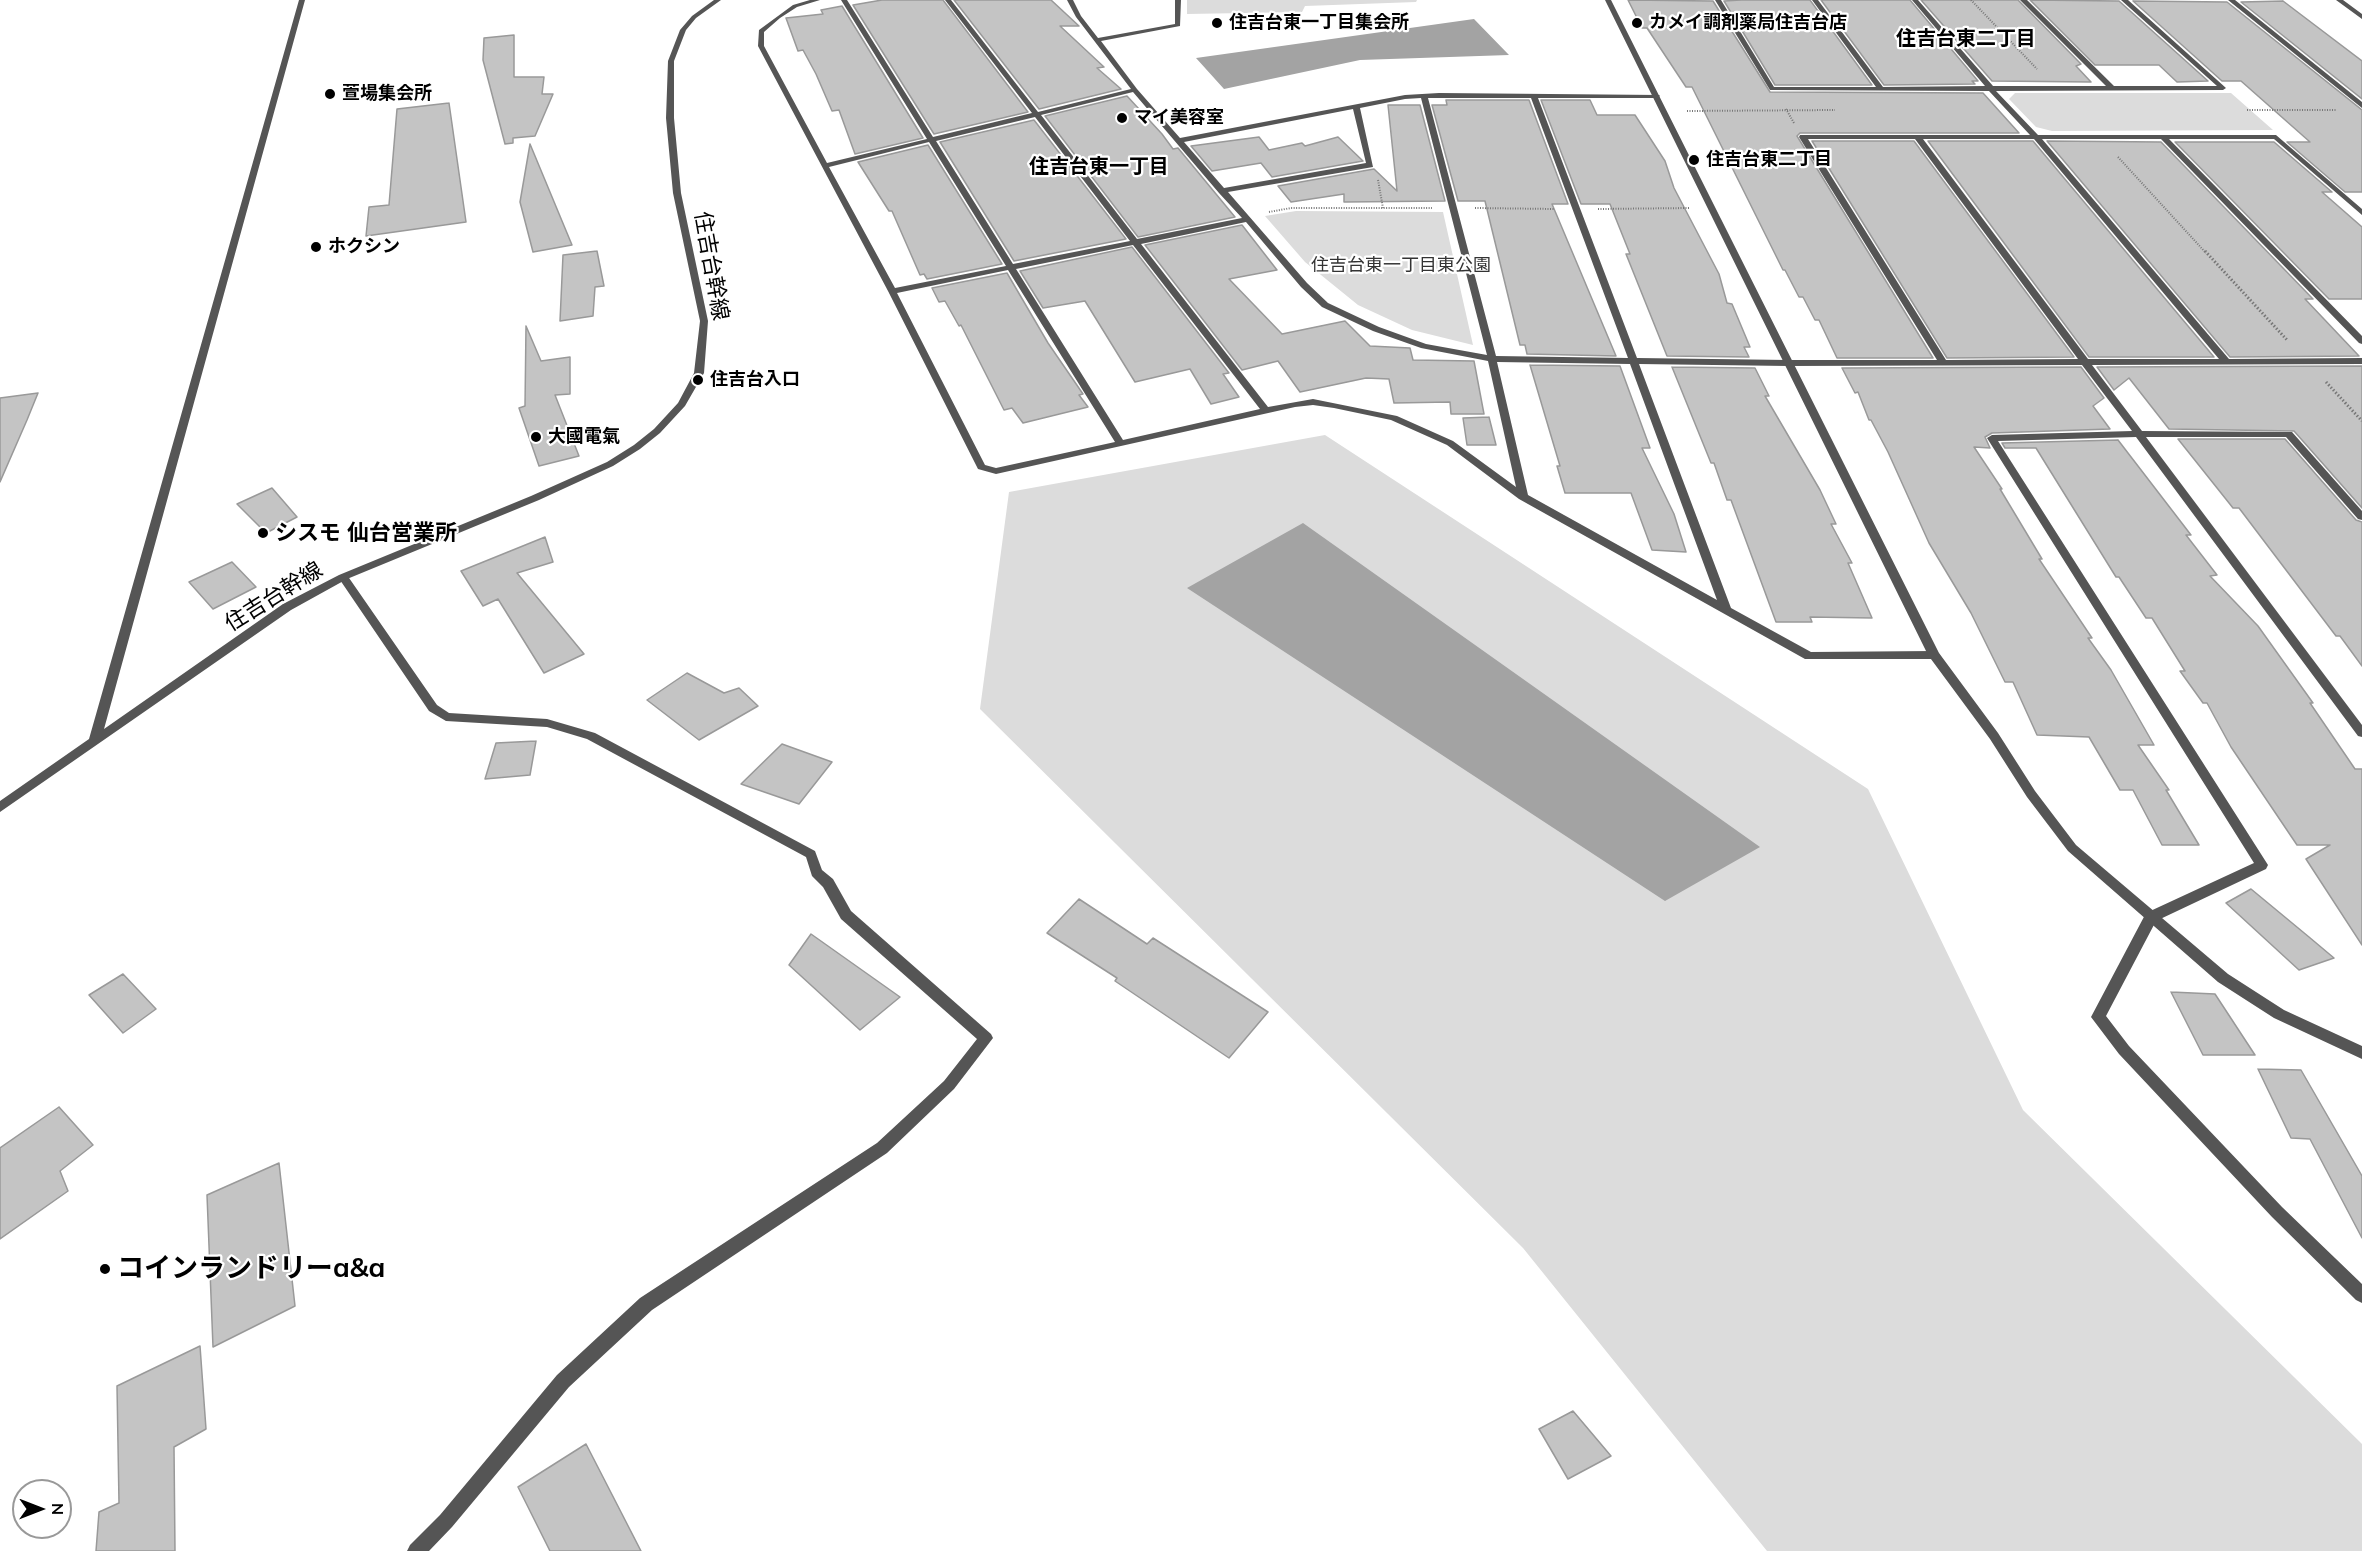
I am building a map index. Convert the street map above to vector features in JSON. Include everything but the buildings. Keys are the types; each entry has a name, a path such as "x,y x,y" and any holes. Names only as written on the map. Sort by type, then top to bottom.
{"street":[{"path":"95,740 302,0"},
{"name":"住吉台幹線","path":"0,807 287,607 343,577 535,498 610,464 650,436 682,404 699,373 704,321 677,193 670,118 671,61 683,30 694,17 718,0"},
{"path":"817,0 795,6 778,17 761,31 761,46 892,291 981,467 996,471 1295,404 1313,402 1394,418 1450,443 1523,497 1809,656 1934,655"},
{"path":"844,0 1121,444"},
{"path":"948,0 1266,411"},
{"path":"1070,0 1078,16 1135,90 1304,285 1326,305 1376,329 1424,346 1492,359 1788,363 2362,361"},
{"path":"1098,40 1178,26 1178,0"},
{"path":"1608,0 1934,655 1994,736 2031,794 2072,848 2223,978 2278,1014 2362,1053"},
{"path":"1719,0 1772,88 2223,88 2124,0"},
{"path":"1815,0 1881,89"},
{"path":"1915,0 1991,89 2036,137 2226,361"},
{"path":"2023,0 2113,89"},
{"path":"2231,0 2362,106"},
{"path":"2339,0 2362,17"},
{"path":"824,166 1135,90"},
{"path":"1534,95 1726,610"},
{"path":"1180,140 1356,106 1424,96 1657,96"},
{"path":"1424,96 1492,359 1523,497"},
{"path":"1222,191 1370,165 1356,106"},
{"path":"1803,137 2276,137 2362,213"},
{"path":"1803,137 1942,362"},
{"path":"2163,137 2362,341"},
{"path":"1918,138 2362,733"},
{"path":"892,291 1136,243 1244,218"},
{"path":"2362,517 2289,434 2138,434 1992,438 2262,865 2151,917 2098,1017 2124,1050 2269,1204 2362,1295"},
{"path":"343,577 433,708 447,717 547,723 591,736 811,854 816,872 828,883 846,915 986,1038 949,1085 882,1148 646,1304 563,1381 446,1521 416,1551"}],"path":[{"path":"1971,0 2055,89"},
{"path":"1772,88 1803,137"},
{"path":"2247,110 2339,110"},
{"path":"2099,137 2362,421"},
{"path":"1244,218 1291,208 1453,208"}],"green space":[{"path":"1187,0 1417,0 1416,2 1305,6 1302,12 1187,14"},
{"path":"2015,93 2231,93 2273,130 2052,131 2036,127 2009,99"},
{"name":"住吉台東一丁目東公園","path":"1296,211 1443,212 1473,345 1412,330 1358,305 1305,262 1265,216"},
{"path":"1325,435 1868,789 2023,1110 2362,1444 2362,1551 1767,1551 1523,1248 980,709 1009,492"}],"shaded area":[{"path":"1474,19 1509,55 1360,60 1224,89 1196,58"},
{"path":"1303,523 1760,847 1665,901 1187,588"}],"place":[{"name":"住吉台東一丁目集会所","path":"1217,23"},
{"name":"カメイ調剤薬局住吉台店","path":"1637,23"},
{"name":"萱場集会所","path":"330,94"},
{"name":"マイ美容室","path":"1122,118"},
{"name":"住吉台東二丁目","path":"1694,160"},
{"name":"ホクシン","path":"316,247"},
{"name":"住吉台入口","path":"698,380"},
{"name":"大國電氣","path":"536,437"},
{"name":"シスモ 仙台営業所","path":"263,533"},
{"name":"コインランドリーa&a","path":"105,1269"}],"district":[{"name":"住吉台東二丁目","path":"1966,39"},
{"name":"住吉台東一丁目","path":"1099,167"}]}
